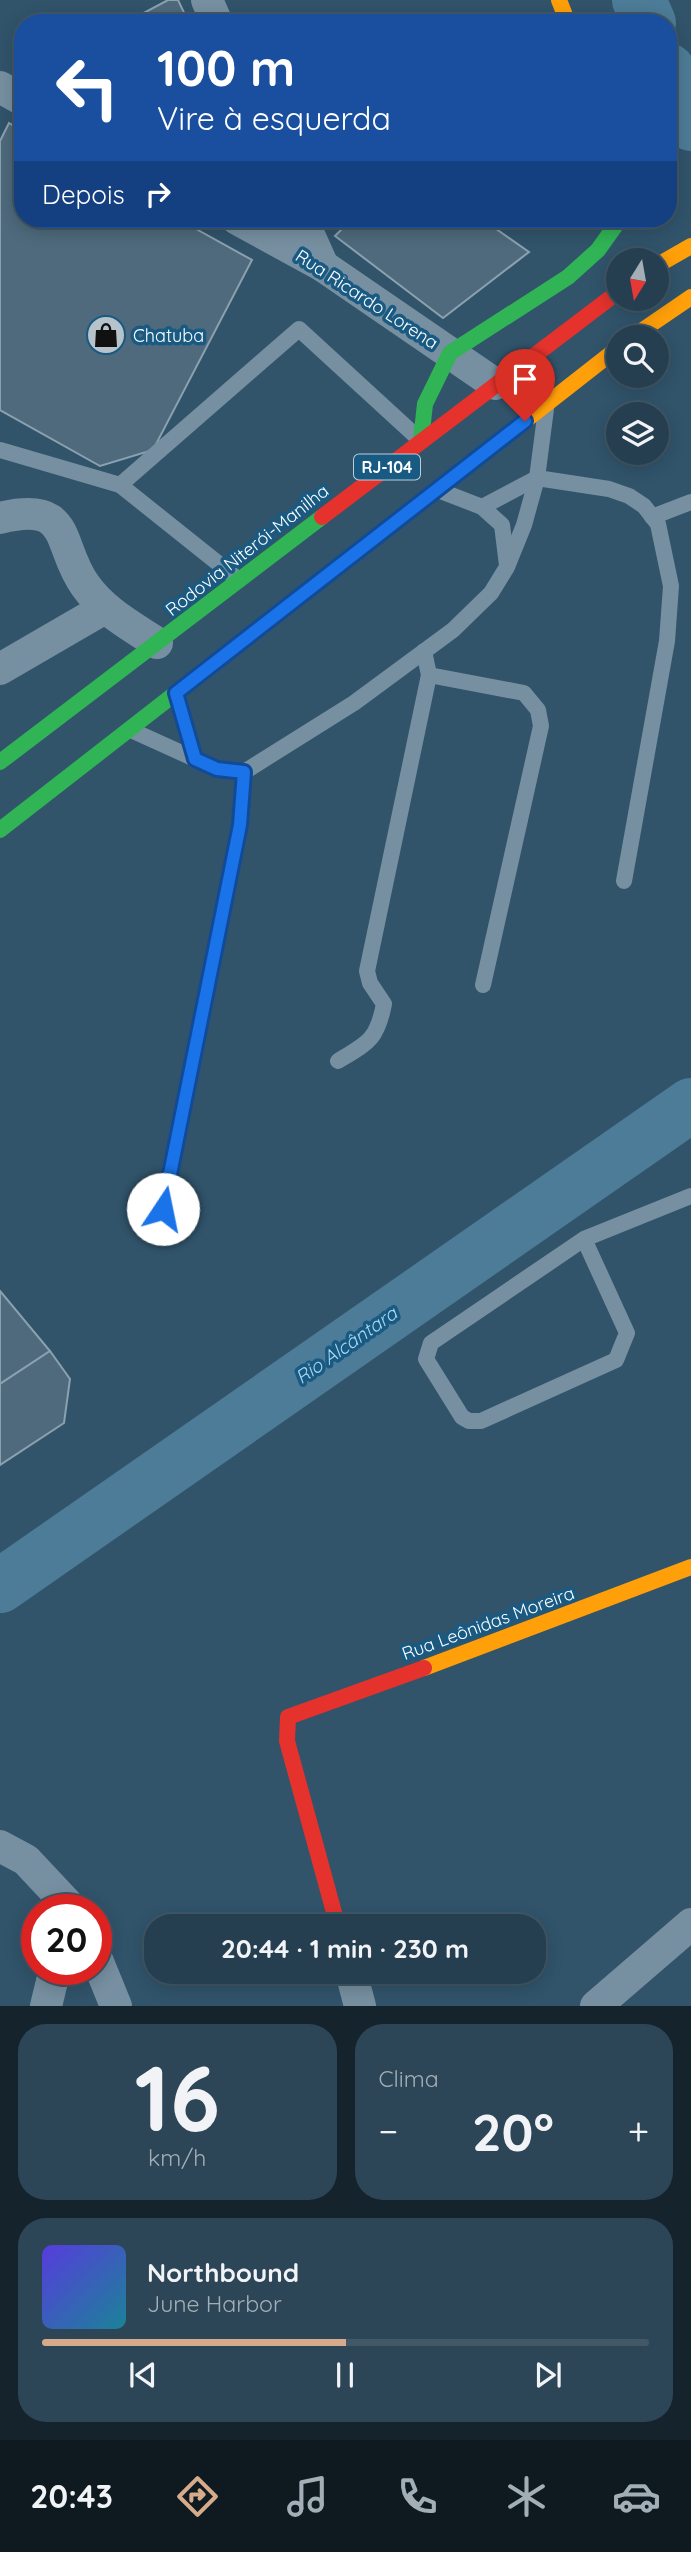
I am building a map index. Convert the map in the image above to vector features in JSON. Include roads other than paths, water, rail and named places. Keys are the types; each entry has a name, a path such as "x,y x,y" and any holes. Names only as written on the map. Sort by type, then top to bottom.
{"main road":[{"path":"421,440 425,404 450,353 568,277 598,250 613,228"},
{"path":"669,259 691,246"},
{"path":"648,325 691,297"},
{"name":"Rodovia Niterói-Manilha","path":"0,762 606,301"},
{"name":"RJ-104","path":"0,830 606,357"},
{"name":"Rua Leônidas Moreira","path":"334,1914 287,1741 288,1717 578,1612 691,1567"}],"street":[{"name":"Rua Ricardo Lorena","path":"253,228 323,266 495,384"},
{"path":"306,228 323,266"},
{"path":"0,517 15,514 42,515 61,529 83,583 105,608 157,643"},
{"path":"0,669 105,608"},
{"path":"0,1846 26,1860 57,1894"},
{"path":"596,2006 691,1924"},
{"path":"354,1984 360,2006"},
{"path":"46,2006 51,1985"},
{"path":"107,1985 116,2006"}],"lane":[{"path":"120,485 299,329 421,440"},
{"path":"129,729 217,769 244,772 354,703 453,630 491,593 507,567 524,525 537,478 547,404"},
{"path":"0,450 120,485 240,580"},
{"path":"482,507 537,478 629,495 652,517 665,548 671,586 669,614 624,881"},
{"path":"436,490 482,507 502,525 507,567"},
{"path":"652,517 691,502"},
{"path":"338,1061 372,1040 382,1015 384,1004 370,983 367,971 429,675 424,651"},
{"path":"429,675 524,693 538,709 541,726 483,985"},
{"path":"176,693 195,759"},
{"path":"163,1209 240,825 244,772"},
{"path":"584,1239 627,1332 616,1360 481,1421 469,1421 462,1416 425,1359 430,1343 584,1239 691,1196"}],"waterway":[{"name":"Rio Alcântara","path":"639,0 645,14"},
{"name":"Rio Alcântara","path":"677,91 691,124"},
{"name":"Rio Alcântara","path":"0,1586 691,1105"}],"place":[{"name":"Chatuba","path":"106,335"}]}
